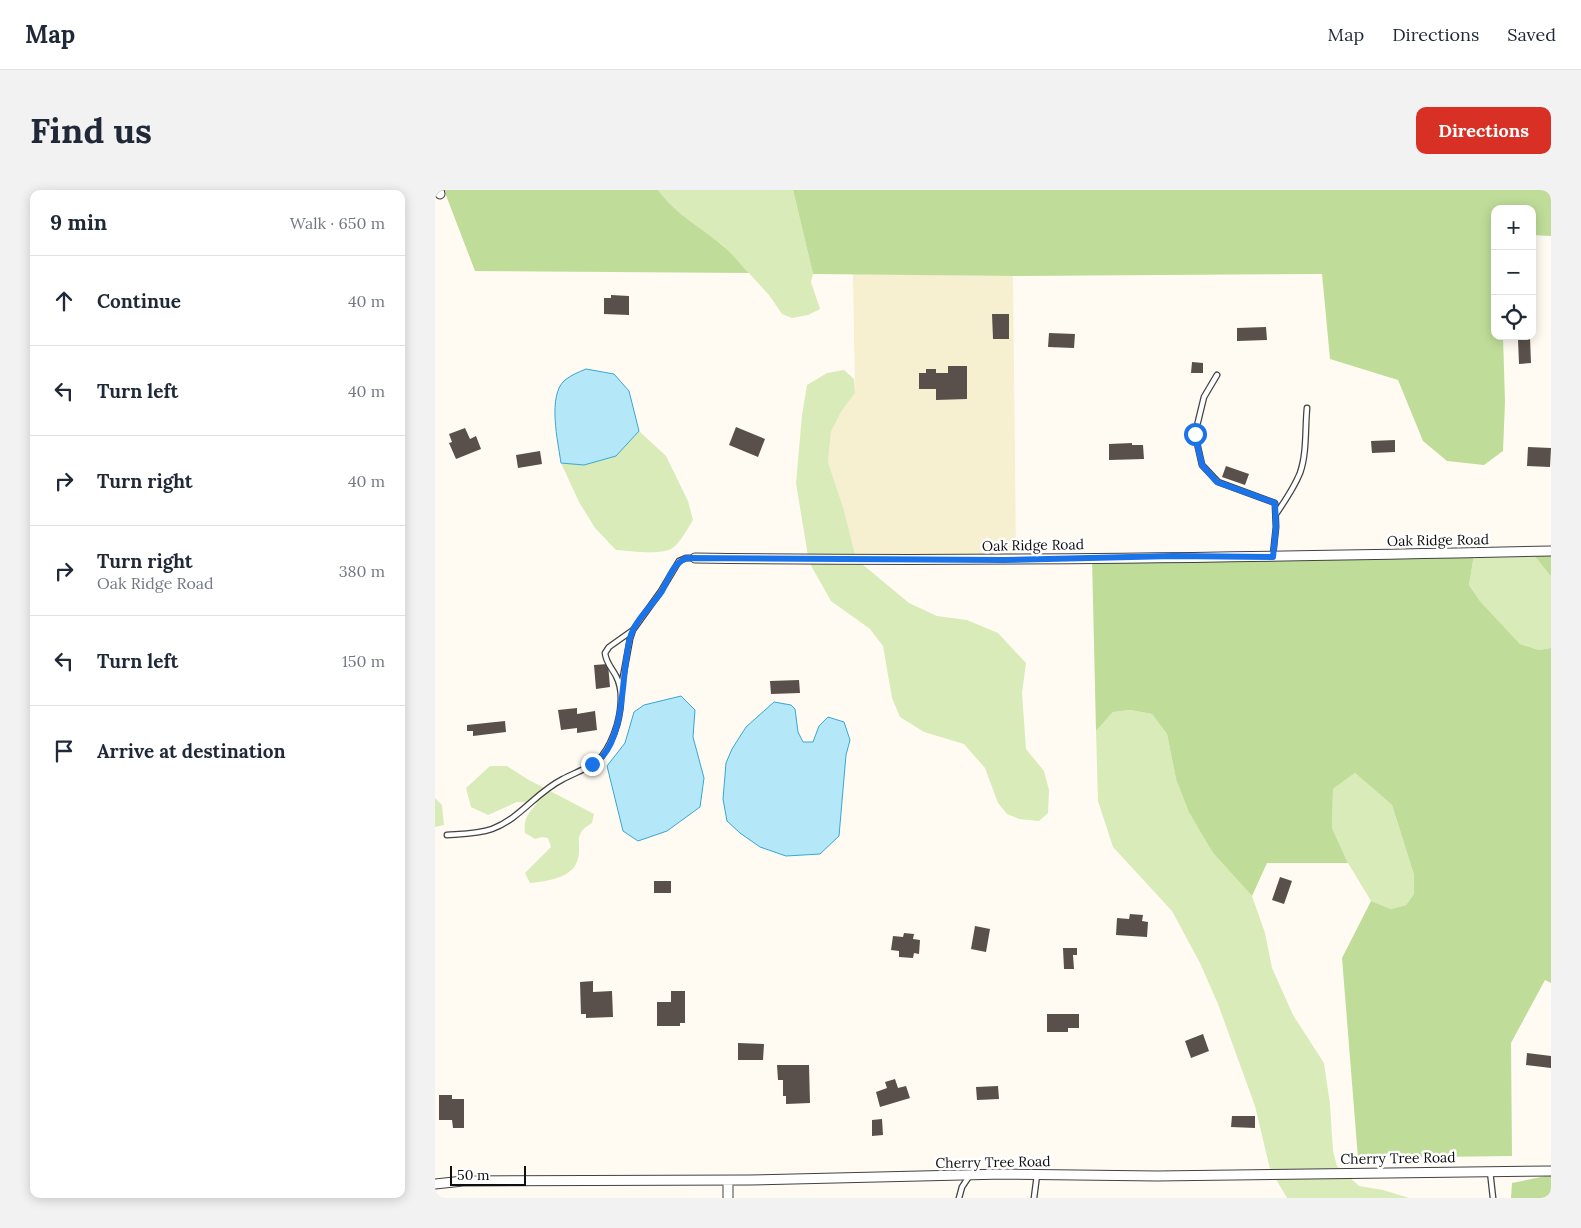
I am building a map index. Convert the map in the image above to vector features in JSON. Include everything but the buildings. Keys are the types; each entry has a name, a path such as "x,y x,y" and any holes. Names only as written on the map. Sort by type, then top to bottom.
{"street":[{"name":"Oak Ridge Road","path":"695,558 1003,560 1551,551"},
{"name":"Cherry Tree Road","path":"435,1184 463,1181 728,1181 970,1175 1157,1176 1551,1171"},
{"path":"728,1181 728,1198"}],"lane":[{"path":"1217,375 1204,397 1195,434 1202,465 1217,482 1275,503 1276,527 1273,557"},
{"path":"1275,515 1294,487 1300,472 1304,456 1307,408"},
{"path":"447,835 491,829 515,818 540,793 602,757 617,725 621,689 633,630 661,591 679,561 686,558 695,558"},
{"path":"621,689 616,676 607,663 605,653 609,647 633,630"},
{"path":"1489,1171 1493,1198"},
{"path":"959,1198 970,1175"},
{"path":"1034,1198 1037,1175"}],"shaded area":[{"path":"853,274 1013,276 1016,556 856,559 844,510 828,462 831,432 841,412 855,393"}],"green space":[{"path":"444,190 658,190 680,213 726,248 749,273 475,271"},
{"path":"658,190 793,190 813,274 811,282 820,309 808,315 792,318 782,314 769,295 724,246 687,220 667,203"},
{"path":"793,190 1551,190 1551,236 1536,235 1536,205 1491,205 1491,340 1503,340 1505,402 1503,451 1484,465 1447,461 1423,441 1398,380 1330,359 1322,274 1018,276 813,274"},
{"path":"844,370 854,379 855,393 841,412 831,432 828,462 844,510 856,559 909,603 937,616 967,620 998,633 1026,663 1022,693 1026,749 1044,771 1049,790 1048,813 1039,821 1019,819 1007,814 998,803 985,768 964,744 924,732 900,717 892,698 883,646 870,629 831,601 809,562 796,483 802,415 807,385 827,373"},
{"path":"639,431 666,456 688,501 693,520 677,544 666,551 616,550 595,528 579,502 561,463 584,465 616,456"},
{"path":"1533,554 1551,575 1551,648 1539,650 1520,644 1480,601 1469,585 1474,555"},
{"path":"1533,554 1551,554 1551,575 1550,575"},
{"path":"1474,555 1469,585 1480,601 1520,644 1539,650 1551,648 1551,983 1545,980 1511,1043 1512,1156 1358,1158 1342,958 1371,901 1391,909 1406,905 1414,894 1414,875 1392,805 1355,773 1333,789 1332,828 1348,863 1267,863 1252,896 1213,853 1189,812 1176,779 1167,734 1152,714 1130,710 1113,712 1096,731 1092,558"},
{"path":"1130,710 1152,714 1167,734 1176,779 1213,853 1252,896 1265,933 1272,968 1293,1015 1324,1063 1330,1104 1333,1151 1337,1166 1359,1186 1383,1190 1409,1198 1287,1198 1270,1169 1255,1106 1218,1004 1200,963 1172,911 1113,847 1098,801 1096,731 1113,712"},
{"path":"490,766 507,766 529,780 594,814 592,823 581,832 578,858 573,869 568,873 542,882 530,883 525,873 551,847 548,838 535,839 525,833 527,817 537,803 517,802 488,815 471,807 466,788"},
{"path":"1355,773 1392,805 1414,875 1414,894 1406,905 1391,909 1371,901 1348,863 1332,828 1333,789"},
{"path":"435,798 442,805 444,825 435,827"},
{"path":"1551,1175 1551,1198 1511,1198 1512,1183"}],"water":[{"path":"586,369 614,374 629,391 639,431 616,456 584,465 561,463 555,419 556,396 565,380"},
{"path":"681,696 695,710 693,737 704,778 700,807 667,831 638,841 623,831 607,766 625,743 634,712 644,705"},
{"path":"774,702 791,705 795,709 798,732 803,742 813,742 819,726 828,717 844,722 850,740 846,755 839,836 820,854 786,856 760,847 727,821 723,799 726,763 732,749 746,727"}],"route":[{"path":"592,764 602,757 617,725 621,689 633,630 661,591 673,569 679,561 686,558 1003,560 1173,556 1273,557 1276,527 1275,503 1217,482 1202,465 1195,434"}]}
